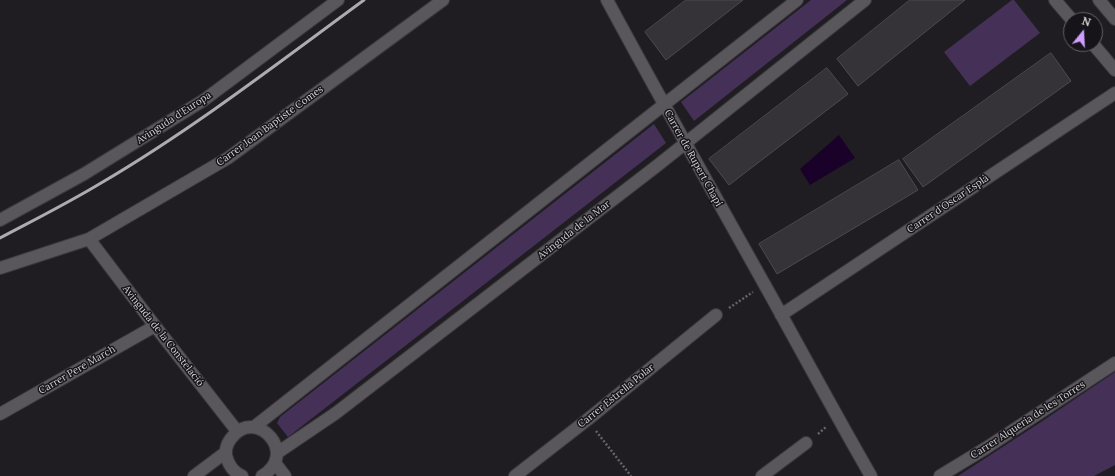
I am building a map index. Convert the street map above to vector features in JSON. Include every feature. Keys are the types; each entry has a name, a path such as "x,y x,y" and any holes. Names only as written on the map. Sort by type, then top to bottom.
{"street":[{"name":"Avinguda d'Europa","path":"0,220 84,174 204,100 338,0"},
{"name":"Carrer Joan Baptiste Comes","path":"0,268 89,239 228,158 443,0"},
{"name":"Carrer de Rupert Chapí","path":"607,0 663,105 781,315"},
{"path":"254,427 798,0"},
{"name":"Avinguda de la Mar","path":"262,476 269,472 276,458 685,144 865,0"},
{"path":"1055,0 1065,12"},
{"path":"1099,0 1115,18"},
{"path":"1100,52 1115,70"},
{"name":"Carrer d'Oscar Esplà","path":"781,315 1115,93"},
{"name":"Avinguda de la Constelació","path":"89,239 154,326 237,431"},
{"name":"Carrer Estrella Polar","path":"515,476 587,420 716,315"},
{"path":"781,315 871,476"},
{"name":"Carrer Pere March","path":"0,414 154,326"},
{"name":"Carrer Alqueria de les Torres","path":"940,476 986,448 1115,363"},
{"path":"242,476 233,470 227,461 226,452 229,440 237,431 254,427 266,431 273,439 276,458 285,476"},
{"path":"762,476 806,443"},
{"path":"194,476 226,452"}],"path":[{"path":"716,315 764,285"},
{"path":"806,443 838,419"},
{"path":"587,420 631,476"}],"shaded area":[{"path":"811,0 847,0 694,121 681,102"},
{"path":"1014,0 1040,33 970,86 944,52"},
{"path":"654,124 666,143 288,437 277,423 280,417"},
{"path":"839,135 855,158 810,185 800,169"},
{"path":"1115,372 1115,465 1094,476 958,476 1041,422"}],"building":[{"path":"686,0 743,0 666,60 645,32"},
{"path":"910,0 965,0 858,86 837,59"},
{"path":"1051,53 1071,81 923,187 903,159"},
{"path":"827,68 848,94 729,185 709,159"},
{"path":"899,160 918,190 777,274 759,244"}],"railway":[{"path":"0,238 89,190 169,140 235,95 364,0"}]}
